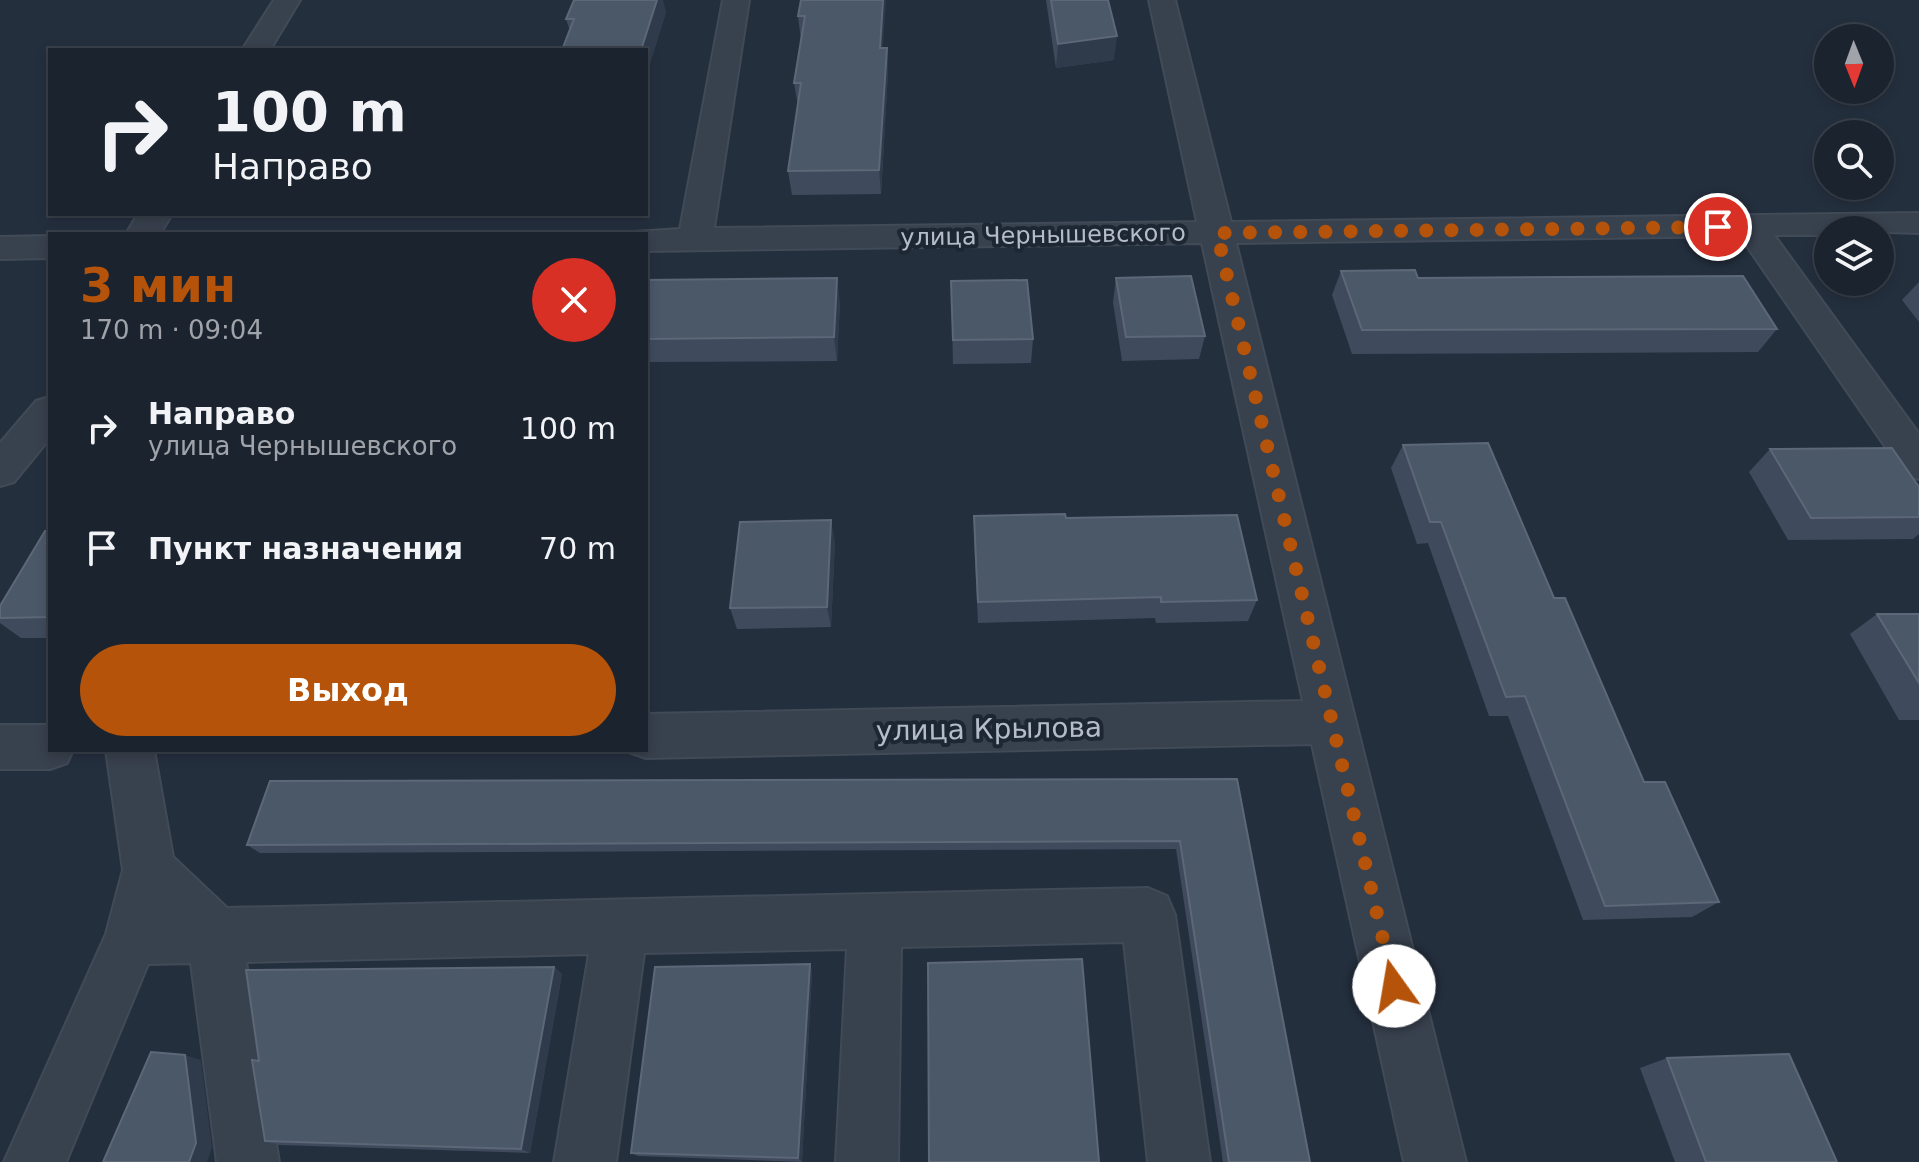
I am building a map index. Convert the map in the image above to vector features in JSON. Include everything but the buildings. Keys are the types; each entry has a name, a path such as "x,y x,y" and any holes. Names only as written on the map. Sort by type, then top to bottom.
{"street":[{"path":"257,48 287,0"},
{"path":"695,240 736,0"},
{"path":"1162,0 1435,1162"},
{"name":"улица Чернышевского","path":"648,240 1919,223"},
{"path":"1750,226 1919,464"},
{"path":"0,248 48,247"},
{"path":"0,471 48,413"},
{"name":"улица Крылова","path":"648,736 1333,722"},
{"path":"0,747 48,747"},
{"path":"35,1162 132,937 149,870 130,752"},
{"path":"149,870 214,933 248,1162"},
{"path":"132,937 1148,915 1179,1162"},
{"path":"867,1162 875,920"},
{"path":"585,1162 621,925"}],"route":[{"path":"1394,986 1217,233 1718,227"}]}
